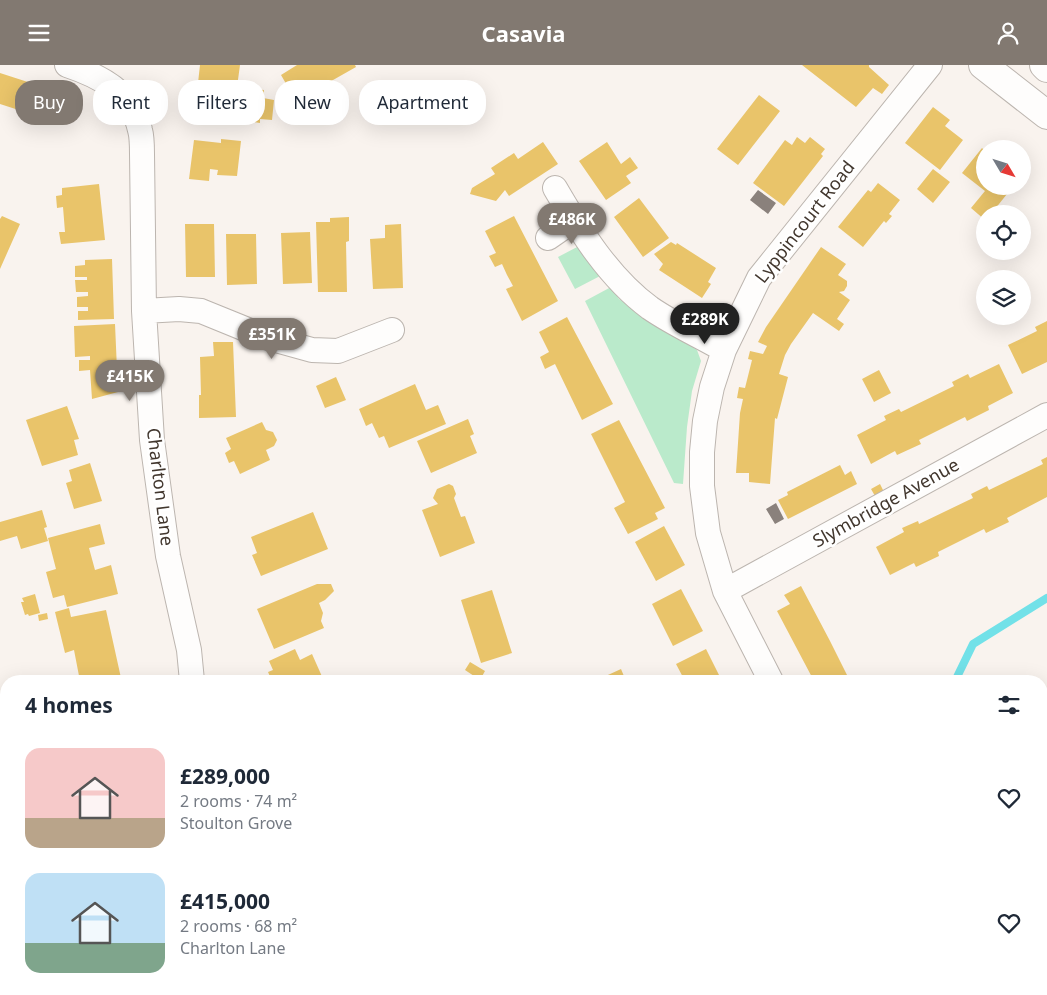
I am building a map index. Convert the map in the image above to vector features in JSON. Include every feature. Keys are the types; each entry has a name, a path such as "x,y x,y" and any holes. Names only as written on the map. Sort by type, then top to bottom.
{"main road":[{"path":"984,65 1047,115"}],"street":[{"name":"Charlton Lane","path":"67,65 92,73 110,84 134,111 140,130 144,311 152,441 168,555 189,650 191,675"},
{"name":"Lyppincourt Road","path":"768,675 725,591 708,533 702,486 702,452 705,421 712,387 724,350 759,278 930,65"},
{"path":"555,188 574,221 611,271 629,290 651,308 724,350"},
{"path":"548,238 574,221"},
{"path":"144,311 179,309 201,311 265,337 312,351 338,351 392,330"},
{"name":"Slymbridge Avenue","path":"725,591 1047,415"}],"green space":[{"path":"579,246 602,275 575,289 558,257"},
{"path":"611,287 619,299 697,350 701,361 692,391 687,427 683,484 674,483 585,301"}],"building: Homes":[{"path":"200,65 240,65 238,80 198,80"},
{"path":"297,65 355,65 356,67 333,80 284,80 281,75"},
{"path":"802,65 869,65 889,85 882,94 873,88 856,107"},
{"path":"0,73 22,80 15,80 15,109 0,104"},
{"path":"759,95 780,111 738,165 717,149"},
{"path":"265,98 274,100 272,120 265,119"},
{"path":"933,107 950,120 945,126 963,140 940,170 905,143"},
{"path":"797,137 805,143 810,137 825,149 821,154 823,156 784,206 753,183 785,140 792,145"},
{"path":"221,139 241,141 237,176 217,175 218,170 210,169 209,181 189,179 194,140 221,143"},
{"path":"543,142 558,164 509,196 505,190 496,201 470,194 472,188 495,174 491,168 514,153 518,159"},
{"path":"607,142 621,164 630,157 638,168 626,176 631,183 606,200 579,161"},
{"path":"976,156 976,184 962,173"},
{"path":"933,169 950,182 933,203 917,189"},
{"path":"878,183 900,200 889,214 892,216 886,223 884,221 863,247 838,227 868,190 871,192"},
{"path":"99,184 105,240 61,244 59,232 65,232 63,207 57,208 56,196 62,195 62,188"},
{"path":"982,195 1006,195 998,205 976,205 976,212 971,208"},
{"path":"639,198 669,238 643,257 614,217"},
{"path":"2,216 20,224 0,269 0,219"},
{"path":"514,216 558,301 522,321 506,289 513,286 502,264 495,267 489,256 496,253 485,231"},
{"path":"349,217 349,241 346,242 347,292 318,292 316,222 330,222 330,218"},
{"path":"185,224 214,224 215,277 186,277"},
{"path":"401,224 403,288 373,289 370,239 385,238 385,225"},
{"path":"310,232 312,283 283,284 281,233"},
{"path":"226,234 256,234 257,284 227,285"},
{"path":"671,242 676,245 677,243 716,268 708,282 711,284 702,298 659,270 663,264 654,254"},
{"path":"821,247 846,264 838,275 847,281 844,291 839,292 850,300 837,319 844,324 839,331 813,313 791,344 779,374 788,377 777,419 775,418 770,484 749,482 749,473 736,473 740,413 743,399 737,398 739,387 745,388 752,360 748,359 750,351 763,354 767,346 758,342 766,327"},
{"path":"112,259 114,319 78,320 78,311 88,311 88,307 77,307 77,297 88,296 88,292 76,292 75,280 87,280 87,277 75,277 75,266 85,265 85,260"},
{"path":"567,317 613,404 582,420 555,364 545,369 540,357 549,352 539,332"},
{"path":"1047,321 1047,362 1022,374 1008,345 1037,331 1035,327"},
{"path":"115,324 118,392 92,399 90,370 79,371 79,360 90,360 90,356 75,357 74,326"},
{"path":"213,342 233,342 236,417 199,418 199,395 201,395 200,357 214,356"},
{"path":"999,364 1013,393 988,406 989,410 967,421 965,417 919,440 921,444 897,455 895,451 871,464 857,435 886,420 884,416 899,409 901,412 954,386 952,382 968,374 970,378"},
{"path":"879,370 891,393 874,402 862,379"},
{"path":"336,377 346,400 325,408 316,386"},
{"path":"415,384 426,410 438,405 446,424 389,448 384,436 379,438 372,423 366,426 359,409"},
{"path":"67,406 79,439 74,440 78,455 42,466 26,420"},
{"path":"468,419 474,434 470,436 477,453 431,473 417,441"},
{"path":"619,420 665,508 655,513 658,519 628,534 614,508 625,502 591,434"},
{"path":"262,422 266,430 273,432 277,440 274,446 266,450 270,460 240,474 234,461 229,463 225,453 231,449 226,438"},
{"path":"1047,457 1047,497 1007,518 1009,522 986,533 984,529 938,552 939,556 916,567 914,563 890,575 876,547 904,532 902,528 918,521 919,524 973,498 971,494 987,486 989,490 1043,464 1041,460"},
{"path":"90,463 102,501 74,509 66,483 72,481 69,470"},
{"path":"840,465 845,475 851,471 857,484 788,519 778,500 788,495 787,492"},
{"path":"449,484 453,486 456,494 454,498 461,517 465,516 475,543 440,557 422,510 438,504 433,498 437,489"},
{"path":"880,484 884,492 875,496 871,489"},
{"path":"42,510 47,527 44,528 48,541 21,549 17,536 0,541 0,522"},
{"path":"313,512 328,549 261,576 252,555 257,553 251,537"},
{"path":"100,524 105,544 89,548 95,570 111,565 118,594 67,607 64,595 53,598 46,572 56,569 48,538"},
{"path":"664,526 685,565 656,581 635,542"},
{"path":"317,584 331,584 334,591 319,603 323,613 321,621 324,628 274,649 257,609"},
{"path":"801,586 847,675 811,675 777,611 790,604 784,595"},
{"path":"681,589 703,631 673,646 652,604"},
{"path":"492,590 512,653 481,663 461,600"},
{"path":"35,594 40,613 29,616 28,614 25,615 21,602 24,602 22,598"},
{"path":"69,608 71,617 106,610 120,675 79,675 74,650 65,653 55,612"},
{"path":"47,613 48,619 39,621 38,615"},
{"path":"295,649 300,660 312,654 321,675 269,675 268,672 273,670 269,661"},
{"path":"706,649 719,675 682,675 676,664"},
{"path":"470,662 485,671 483,675 472,675 465,670"},
{"path":"621,669 624,675 608,675"}],"building: Industry":[{"path":"758,190 776,203 768,214 750,200"},
{"path":"776,503 784,519 775,524 766,509"}],"waterway":[{"path":"958,675 973,644 1047,598"}]}
